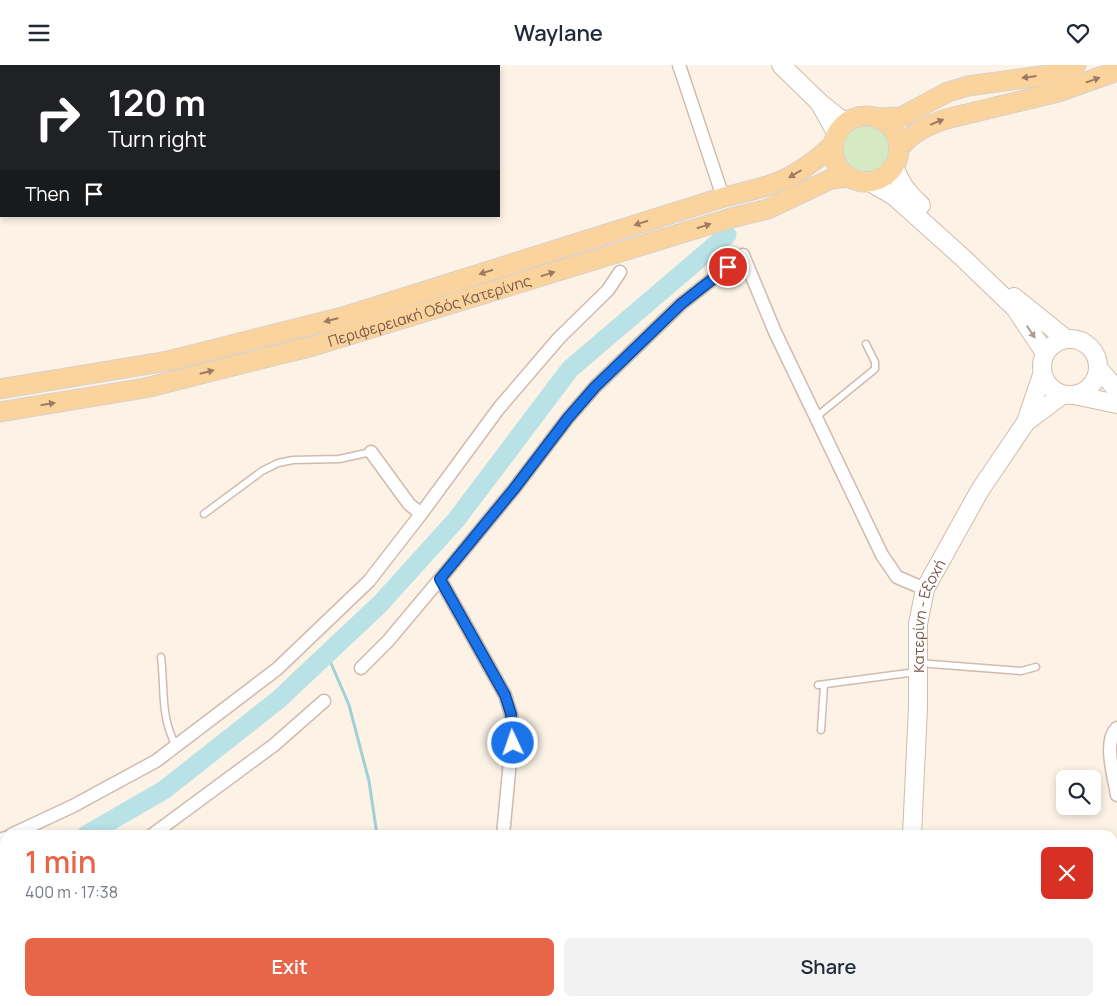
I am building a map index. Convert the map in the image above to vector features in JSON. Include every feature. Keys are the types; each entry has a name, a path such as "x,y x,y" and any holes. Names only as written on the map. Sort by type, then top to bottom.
{"main road":[{"path":"781,65 819,102 839,118 839,133 834,155 837,164 844,173 894,196 963,258 1014,308 1045,353 1057,342 1066,339"},
{"path":"839,133 861,117 901,117 948,92 968,86 1048,75 1076,65"},
{"path":"859,179 883,177 909,137 929,125 946,119 1058,92 1117,71"},
{"path":"877,118 886,123 893,131 897,140 897,177 912,197 977,258 1021,303 1066,339 1082,342 1090,347 1096,357 1098,368 1117,389"},
{"name":"Περιφερειακή Οδός Κατερίνης","path":"0,389 168,361 342,317 724,197 771,186 802,170 839,133"},
{"name":"Περιφερειακή Οδός Κατερίνης","path":"0,412 145,388 313,346 731,218 768,209 831,179 859,179"},
{"name":"Κατερίνη - Εξοχή","path":"912,830 918,717 918,624 925,589 980,490 1026,423 1042,375 1041,363 1045,353"},
{"name":"Κατερίνη - Εξοχή","path":"1026,423 1068,395 1084,392 1091,386 1098,368"},
{"path":"1042,375 1048,386 1068,395 1117,404"}],"street":[{"path":"679,65 722,191"},
{"path":"361,668 388,641 440,579 514,489 568,418 595,387 681,304 743,255 775,332 882,555 897,577 925,589"},
{"path":"22,830 73,806 156,761 277,669 369,581 499,408 559,339 608,290 620,272"},
{"path":"371,453 409,504 421,514"},
{"path":"440,579 505,695 511,714 513,743 504,830"},
{"path":"164,830 274,745 324,701"},
{"path":"1117,728 1112,733 1110,748 1117,795"}],"lane":[{"path":"816,417 875,369 875,362 866,344"},
{"path":"204,514 262,471 278,463 293,460 339,459 371,453"},
{"path":"162,657 166,721 169,733 176,746"},
{"path":"821,730 821,685 917,667 1021,671 1036,667"}],"green space":[{"path":"861,124 871,124 883,131 890,143 890,153 883,165 871,172 861,172 853,168 846,161 842,153 842,143 846,135 853,128"}],"waterway":[{"path":"95,830 164,790 278,700 380,604 456,520 570,369 727,235"},
{"path":"327,654 349,705 369,781 376,830"}],"route":[{"path":"513,743 511,714 505,695 440,579 514,489 568,418 595,387 681,304 728,267"}]}
